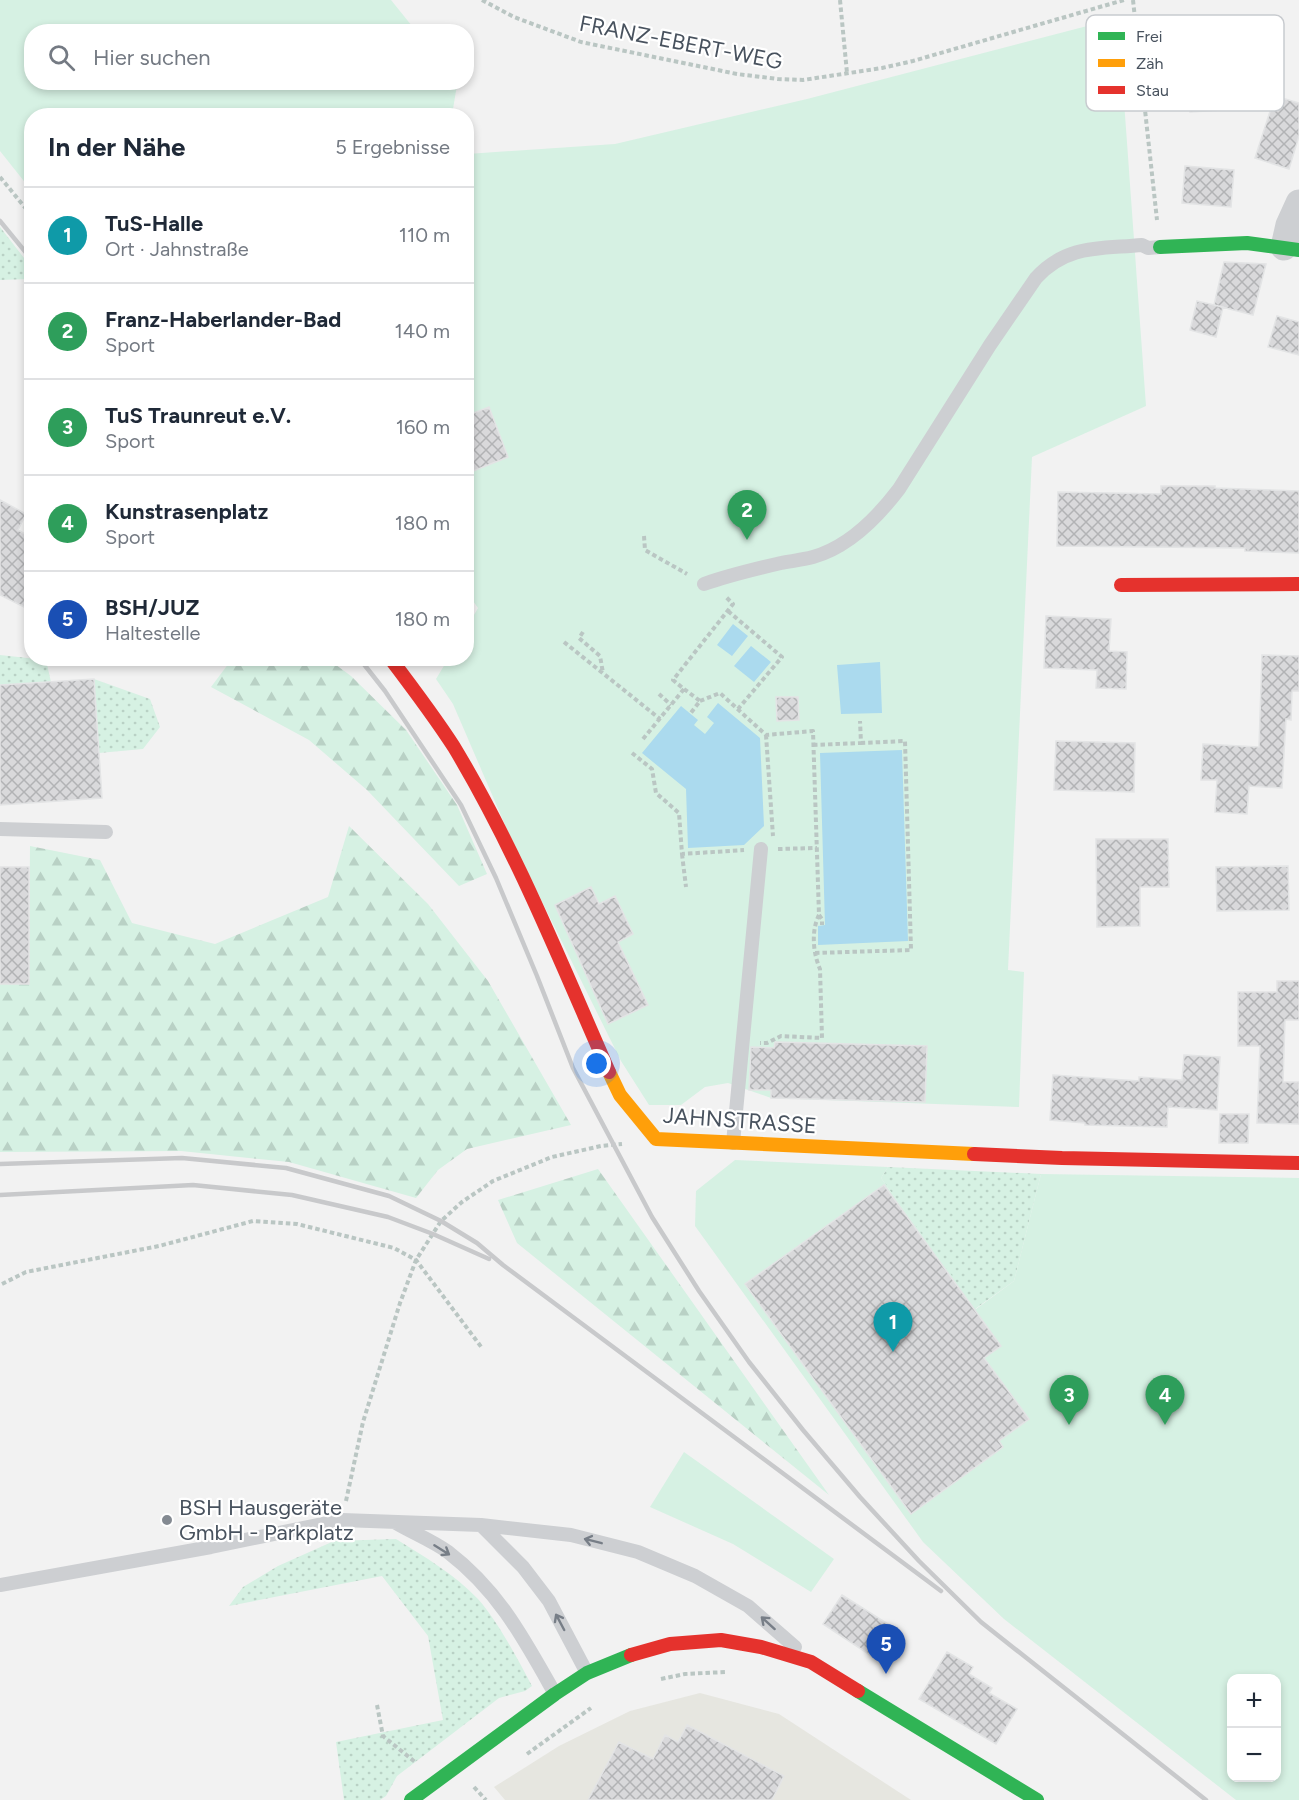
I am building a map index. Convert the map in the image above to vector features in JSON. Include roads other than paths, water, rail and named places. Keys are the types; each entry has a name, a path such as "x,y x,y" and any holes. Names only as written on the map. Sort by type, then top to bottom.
{"street":[{"path":"1160,247 1226,243 1292,249 1289,225 1299,203"},
{"path":"1121,585 1299,584"},
{"name":"JAHNSTRASSE","path":"396,666 442,729 470,774 517,867 620,1095 656,1139 1062,1158 1299,1162"},
{"path":"411,1800 587,1673 625,1657 670,1644 722,1640 761,1647 811,1662 1037,1800"}],"lane":[{"path":"704,584 728,575 813,557 832,549 859,532 883,510 899,489 990,345 1044,268 1061,257 1080,250 1142,245 1148,248 1160,247"},
{"path":"0,829 106,832"},
{"path":"733,1143 767,849"},
{"path":"0,1586 342,1520 482,1525 571,1535 638,1552 695,1576 748,1606 811,1662"},
{"path":"392,1521 447,1552 491,1591 521,1634 555,1694"},
{"path":"482,1525 523,1567 549,1601 587,1673"}],"water":[{"path":"733,624 748,636 732,656 717,645"},
{"path":"751,646 771,662 754,682 734,666"},
{"path":"880,662 882,713 841,714 837,665"},
{"path":"718,703 760,738 764,826 744,845 688,848 686,789 642,753 681,706 698,720 694,725 705,734 714,723 707,717"},
{"path":"902,750 908,941 818,945 818,926 825,925 820,753"}],"railway":[{"path":"0,221 24,250"},
{"path":"365,666 385,691 461,805 496,878 573,1068 652,1217 699,1291 749,1362 860,1497 919,1561 981,1622 1206,1800"},
{"path":"0,1164 182,1158 286,1168 389,1196 441,1221 477,1243 503,1265 941,1591"},
{"path":"0,1195 193,1185 292,1195 388,1217 489,1259"}],"place":[{"name":"Franz-Haberlander-Bad","path":"747,540"},
{"name":"TuS-Halle","path":"893,1352"},
{"name":"TuS Traunreut e.V.","path":"1069,1425"},
{"name":"Kunstrasenplatz","path":"1165,1425"},
{"name":"BSH Hausgeräte GmbH - Parkplatz","path":"167,1520"},
{"name":"BSH/JUZ","path":"886,1674"}]}
